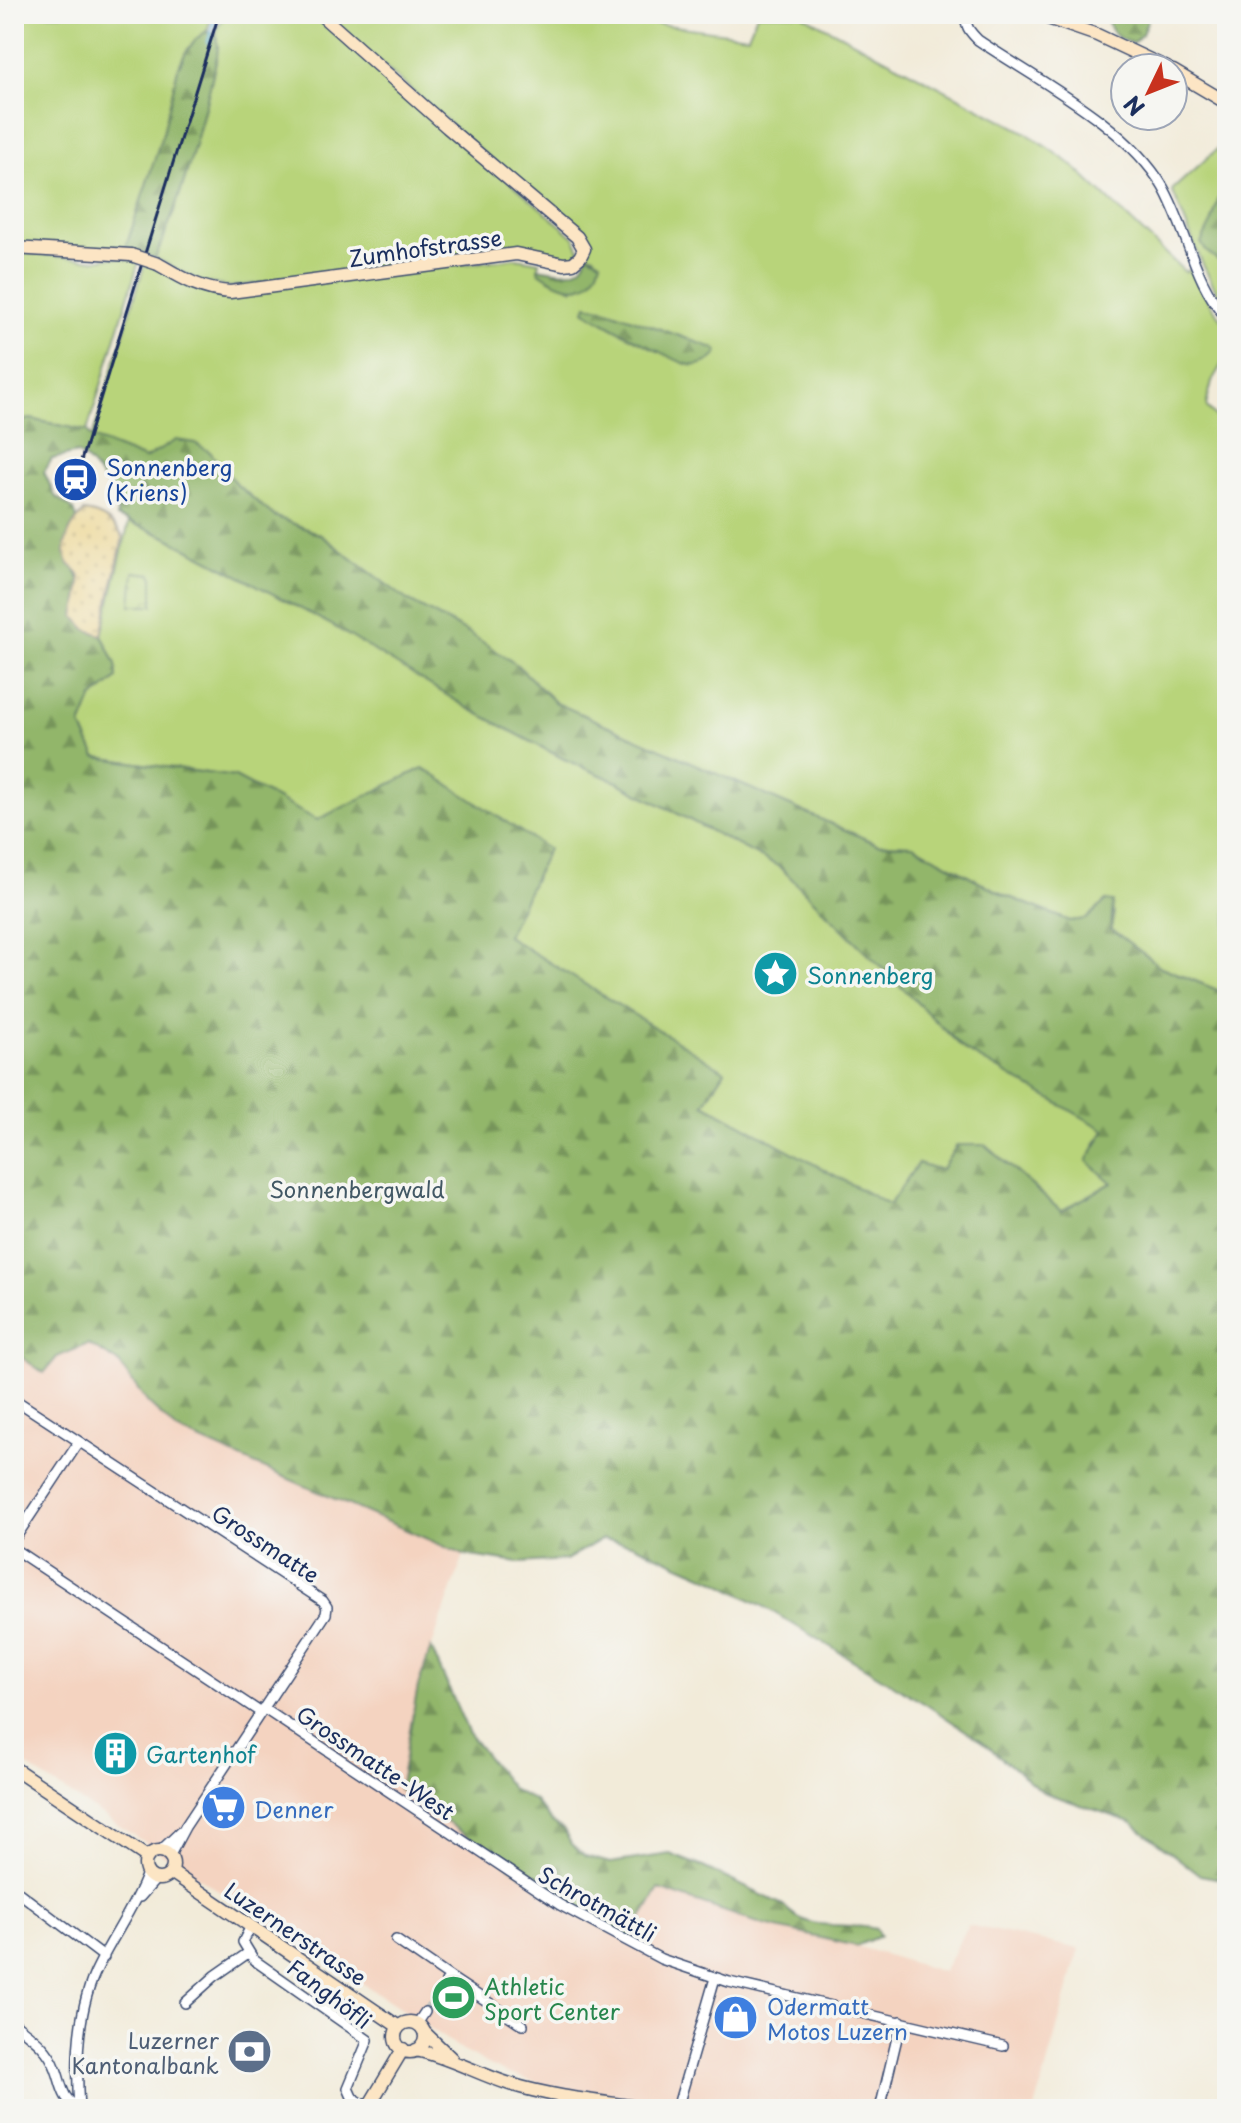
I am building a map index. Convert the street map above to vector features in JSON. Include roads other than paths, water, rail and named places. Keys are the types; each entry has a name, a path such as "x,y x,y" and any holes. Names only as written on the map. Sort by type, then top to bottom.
{"street":[{"name":"Zumhofstrasse","path":"14,248 131,255 158,264 188,283 230,292 505,255 516,254 564,264 573,263 580,257 584,249 577,237 320,14"},
{"path":"966,14 969,32 978,40 1108,126 1143,159 1164,188 1210,294 1227,318"},
{"path":"1039,14 1134,52"},
{"path":"1189,80 1227,103"},
{"name":"Grossmatte","path":"14,1399 323,1601 327,1607 326,1614 165,1853"},
{"path":"14,1540 79,1442"},
{"path":"14,1549 261,1710"},
{"name":"Grossmatte-West","path":"261,1710 469,1846"},
{"path":"14,1768 147,1857"},
{"name":"Schrotmättli","path":"469,1846 560,1905 661,1959 715,1978 1003,2046"},
{"path":"153,1851 165,1853 173,1864 171,1872 163,1878 152,1876 144,1865 147,1857 153,1851"},
{"name":"Luzernerstrasse","path":"171,1872 399,2027"},
{"path":"14,2023 47,2049 65,2097 78,2108 81,2026 92,1981 152,1876"},
{"path":"14,1889 104,1957"},
{"path":"185,2003 215,1976 248,1953 243,1939 251,1926"},
{"path":"396,1940 448,1979 523,2025"},
{"name":"Fanghöfli","path":"248,1953 368,2040 348,2088 352,2097 368,2108"},
{"path":"677,2109 715,1978"},
{"path":"368,2108 409,2050 423,2043 421,2028 425,2012"},
{"path":"880,2109 901,2021"},
{"path":"454,2061 421,2028 409,2022 399,2027 395,2037 409,2050 454,2061 518,2086 605,2106 652,2109"}],"waterway":[{"path":"208,43 216,14"}],"tunnel":[{"path":"425,2012 446,1982"}],"railway":[{"path":"80,464 219,14"}],"place":[{"name":"Sonnenberg (Kriens)","path":"75,479"},
{"name":"Sonnenberg","path":"776,974"},
{"name":"Gartenhof","path":"115,1753"},
{"name":"Denner","path":"223,1808"},
{"name":"Athletic Sport Center","path":"453,1998"},
{"name":"Odermatt Motos Luzern","path":"736,2018"},
{"name":"Luzerner Kantonalbank","path":"250,2052"}],"park label":[{"name":"Sonnenbergwald","path":"357,1188"}]}
